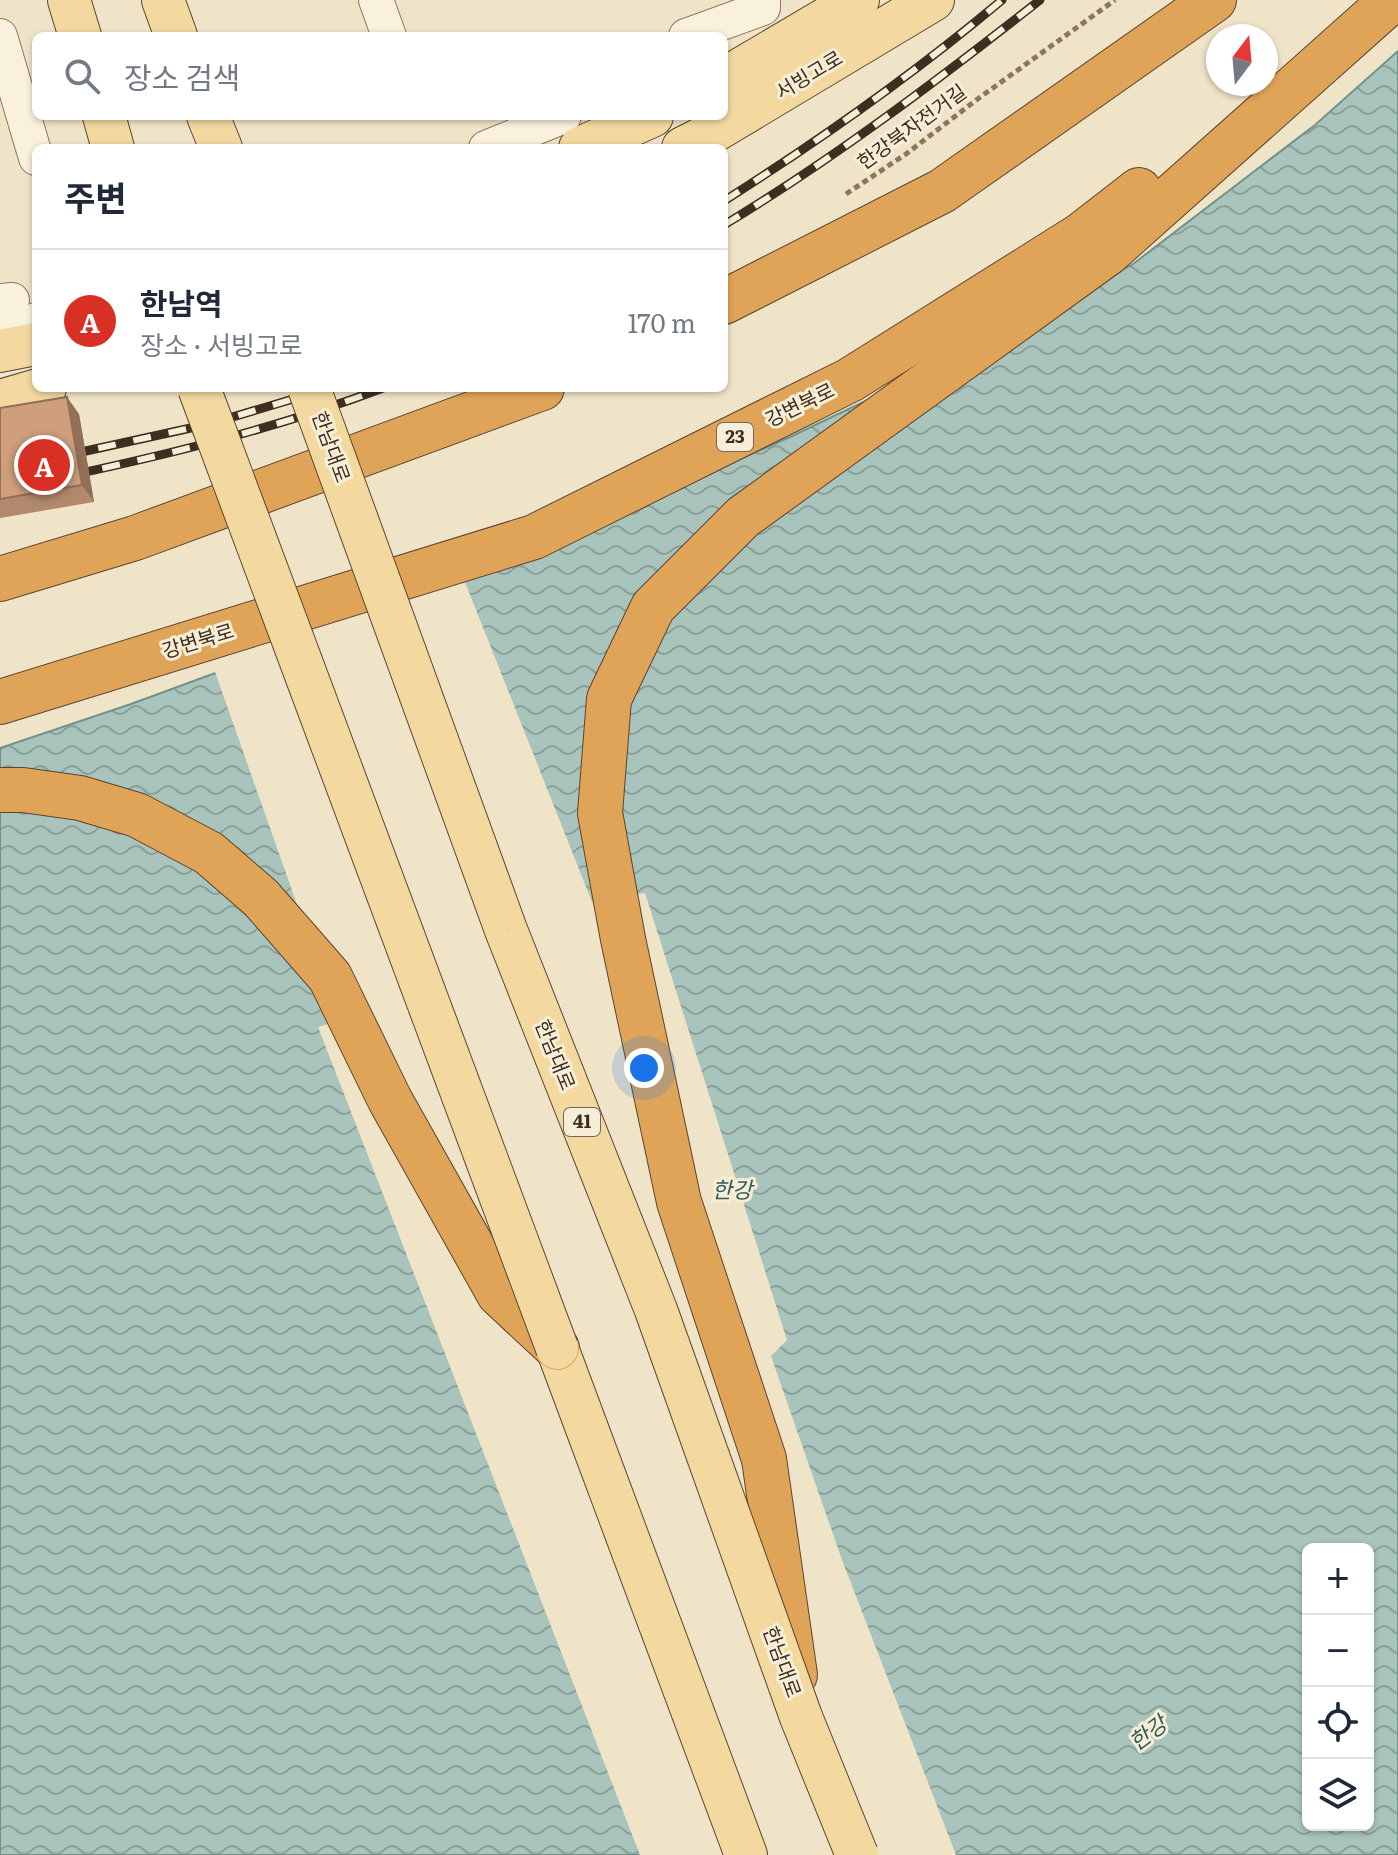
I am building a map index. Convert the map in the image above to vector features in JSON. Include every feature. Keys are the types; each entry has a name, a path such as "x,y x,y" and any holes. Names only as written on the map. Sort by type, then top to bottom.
{"highway":[{"path":"728,300 942,191 1214,0"},
{"name":"강변북로","path":"0,702 534,537 850,380 1081,235 1383,0"},
{"path":"801,1717 764,1459 679,1202 623,939 600,813 609,699 653,607 743,517 1108,253 1392,0"},
{"path":"0,579 135,538 531,392"},
{"path":"0,790 80,798 137,815 209,853 261,898 330,977 390,1100 499,1294 557,1348"}],"main road":[{"path":"69,0 79,32"},
{"path":"163,0 175,32"},
{"name":"서빙고로","path":"728,77 858,0"},
{"name":"서빙고로","path":"691,144 933,0"},
{"path":"105,120 112,144"},
{"path":"210,120 219,144"},
{"path":"589,144 643,120"},
{"path":"0,351 32,345"},
{"path":"0,401 32,392"},
{"path":"200,392 746,1855"},
{"name":"한남대로","path":"310,392 506,930 656,1310 801,1717 857,1855"}],"street":[{"path":"376,0 388,32"},
{"path":"697,32 763,8 763,0"},
{"path":"0,36 32,144"},
{"path":"496,144 554,120"},
{"path":"0,335 16,307"}],"path":[{"name":"한강북자전거길","path":"840,198 906,154 1115,0"}],"water":[{"name":"한강","path":"1398,51 1398,1855 0,1855 0,748 131,704 458,584 790,437 1037,319 1133,264 1315,125"}],"pier":[{"path":"463,577 592,902 645,893 787,1340 771,1356 842,1560 956,1855 640,1855 318,1027 338,1021 214,669"}],"building":[{"path":"67,397 82,485 0,499 0,408"}],"railway":[{"path":"728,198 866,105 1002,0"},
{"path":"728,222 806,173 885,117 1040,0"},
{"path":"63,456 209,424 317,392"},
{"path":"67,476 227,438 371,392"}],"place":[{"name":"한남역","path":"44,465"}]}
